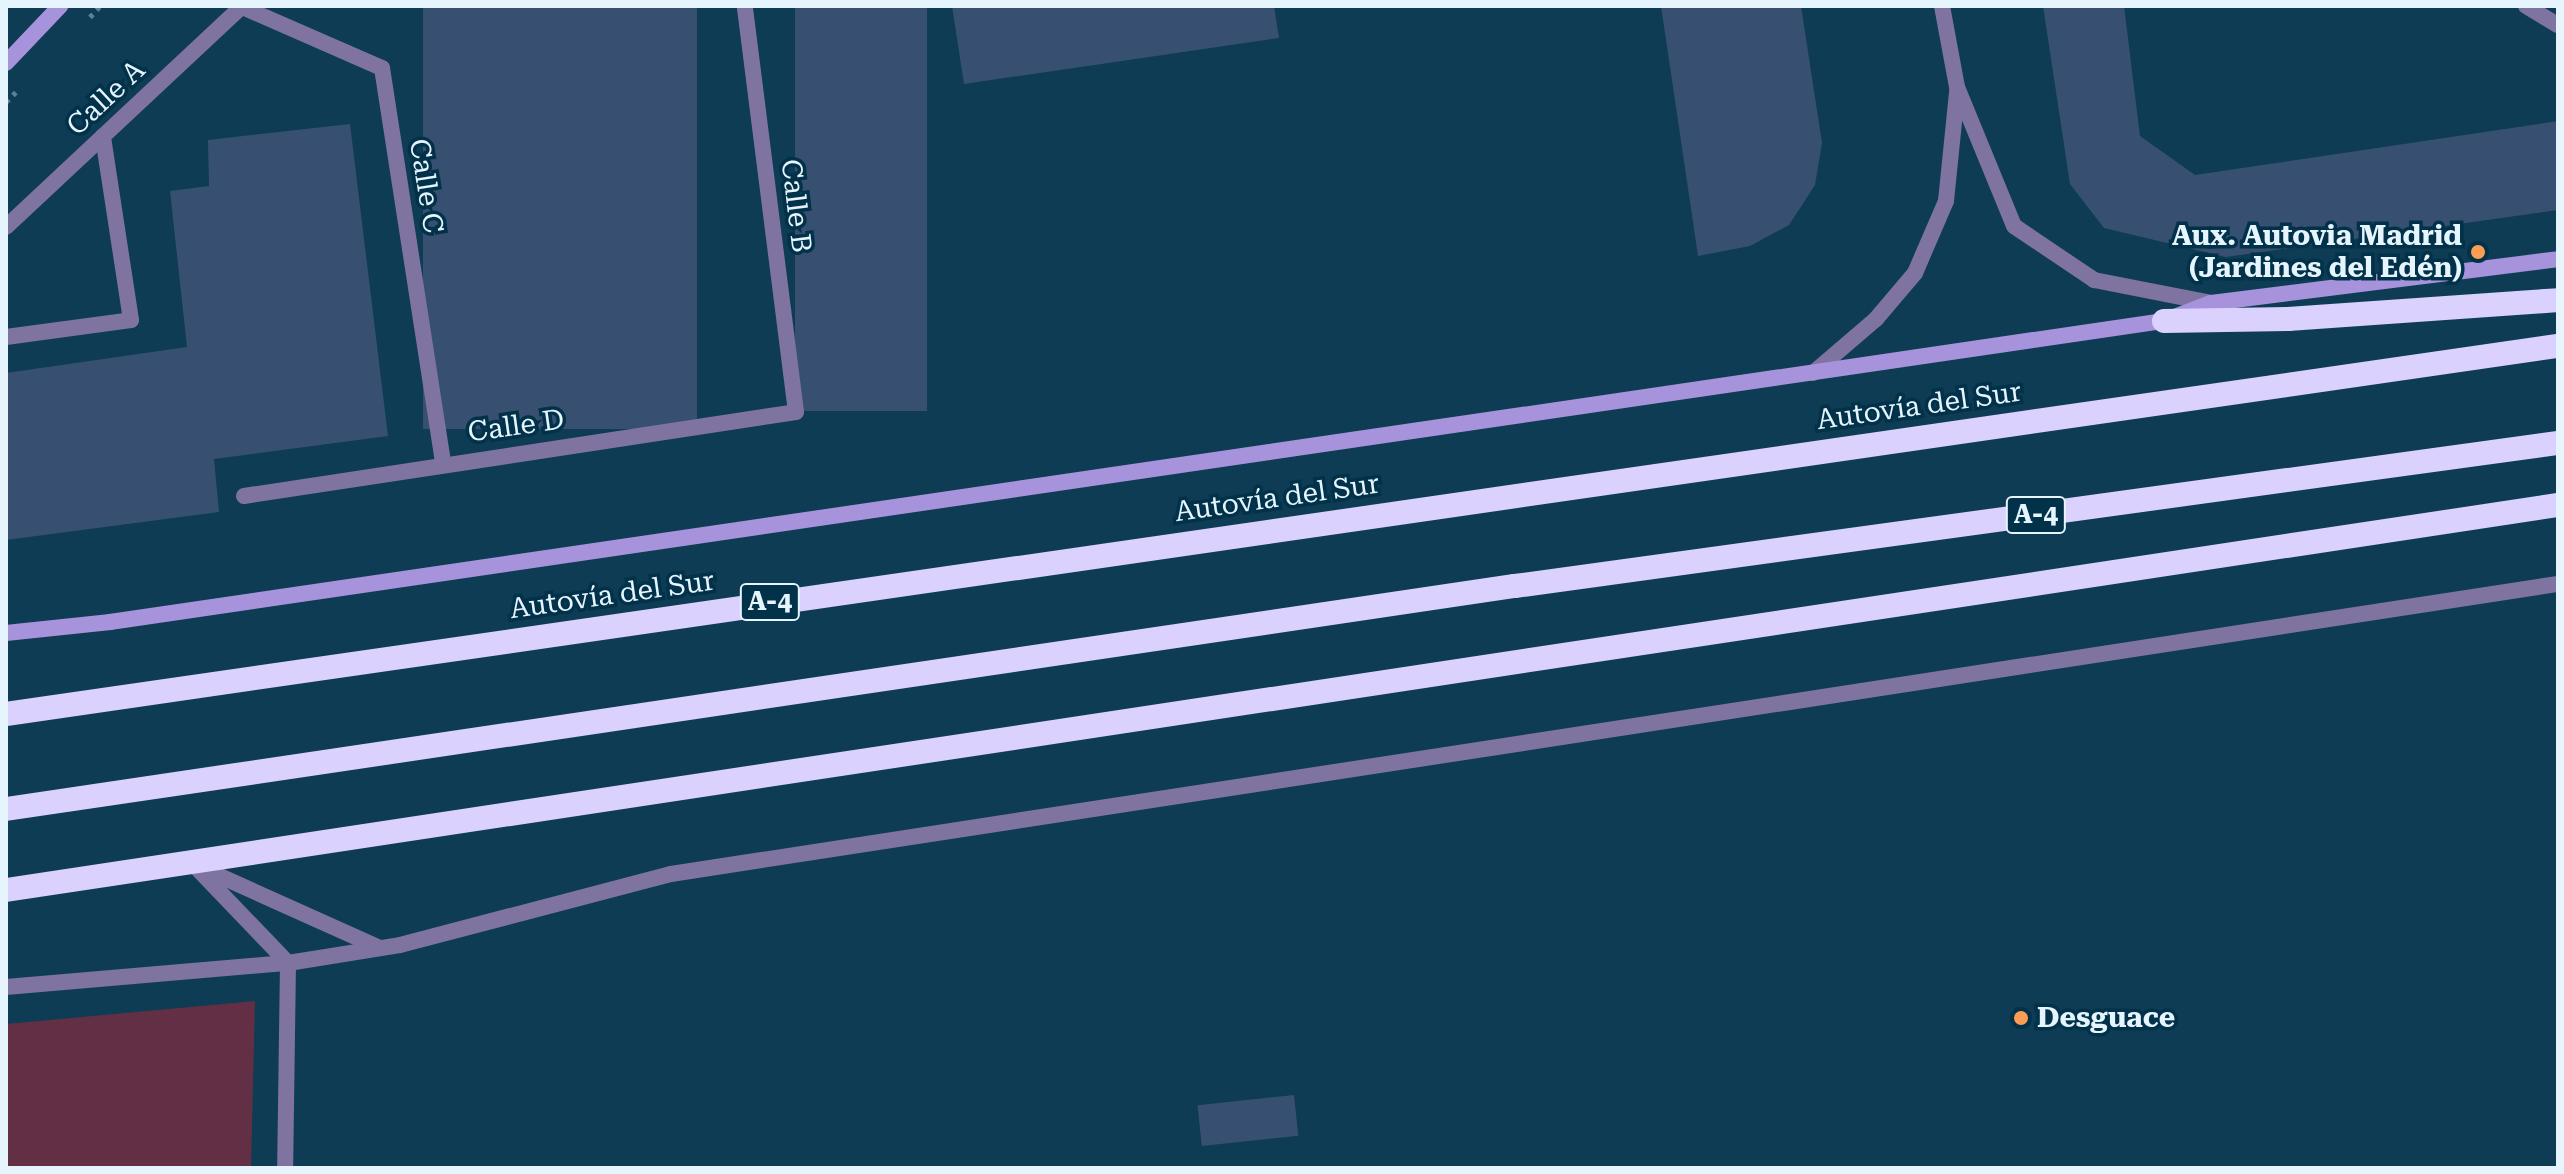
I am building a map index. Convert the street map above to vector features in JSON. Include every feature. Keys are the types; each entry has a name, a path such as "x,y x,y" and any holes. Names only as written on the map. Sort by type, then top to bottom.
{"highway":[{"path":"2164,321 2288,319 2558,300"},
{"name":"Autovía del Sur","path":"6,714 2558,346"},
{"name":"A-4","path":"6,809 1515,586 2558,443"},
{"path":"6,890 2558,505"}],"street":[{"path":"6,63 60,6"},
{"name":"Calle A","path":"6,227 241,6"},
{"name":"Calle C","path":"241,6 382,68 443,463"},
{"name":"Calle B","path":"745,6 796,412"},
{"path":"1942,6 1957,87 2014,226 2094,280 2211,303"},
{"path":"2526,6 2558,25"},
{"path":"1813,373 1876,319 1915,273 1946,201 1957,87"},
{"path":"6,337 131,320 103,136"},
{"path":"6,633 125,620 2164,321 2211,303 2558,259"},
{"name":"Calle D","path":"244,496 443,463 796,412"},
{"path":"6,987 288,963 381,948 671,874 2558,584"},
{"path":"192,863 381,948"},
{"path":"192,863 288,963 285,1168"}],"shaded area":[{"path":"255,1001 251,1168 6,1168 6,1024"}],"building":[{"path":"423,6 697,6 697,429 423,429"},
{"path":"795,6 927,6 927,411 795,411"},
{"path":"952,6 1274,6 1279,38 964,84"},
{"path":"1661,6 1801,6 1822,143 1815,185 1789,225 1750,246 1698,256"},
{"path":"2043,6 2124,6 2140,136 2195,175 2558,121 2558,210 2226,257 2104,228 2070,184"},
{"path":"350,124 388,436 214,459 219,512 6,540 6,373 187,347 170,191 209,186 208,140"},
{"path":"1294,1095 1298,1136 1202,1146 1198,1105"}],"place":[{"name":"Aux. Autovia Madrid (Jardines del Edén)","path":"2478,252"},
{"name":"Desguace","path":"2021,1018"}]}
